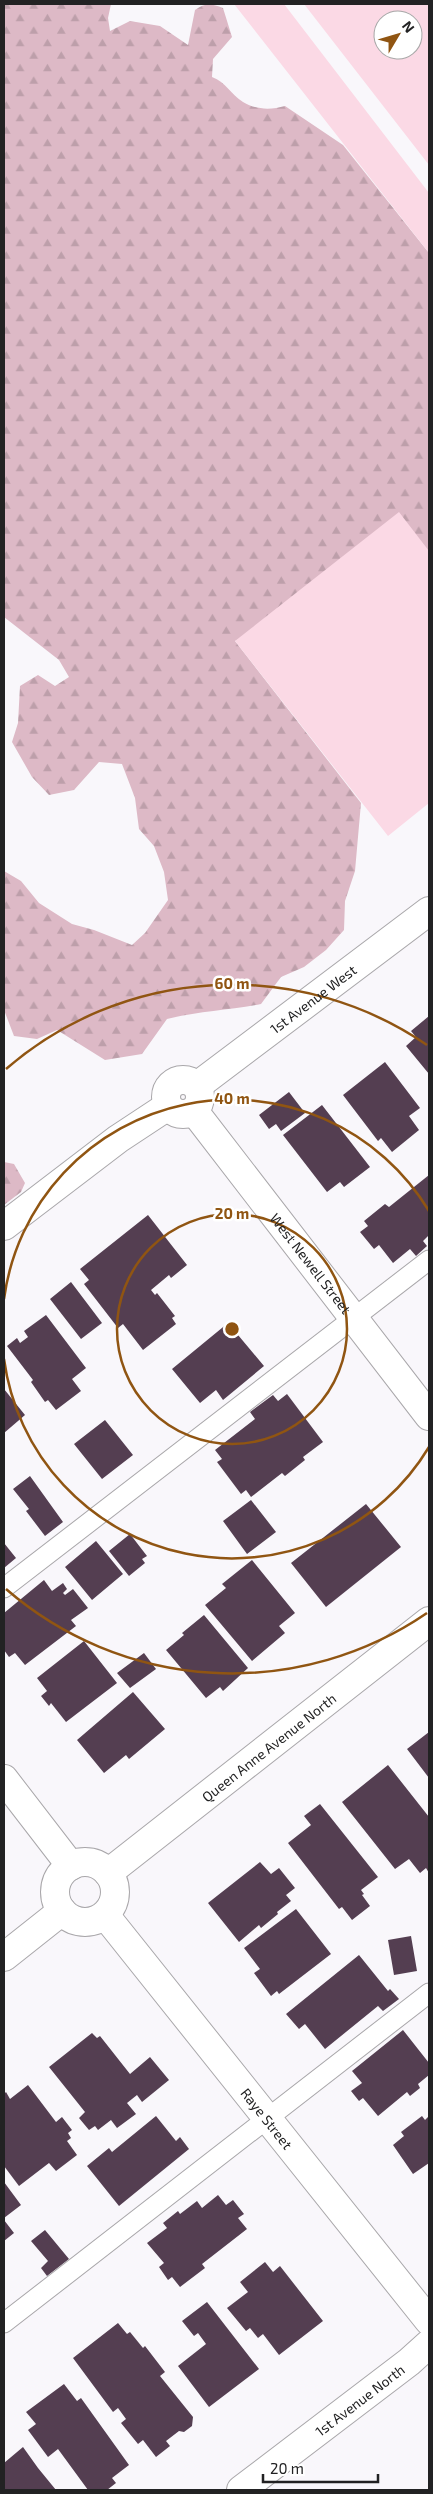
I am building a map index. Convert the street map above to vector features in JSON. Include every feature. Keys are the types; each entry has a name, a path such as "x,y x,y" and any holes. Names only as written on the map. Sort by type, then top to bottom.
{"street":[{"name":"1st Avenue West","path":"4,1226 118,1138 186,1101 429,911"},
{"name":"West Newell Street","path":"186,1101 429,1416"},
{"name":"Queen Anne Avenue North","path":"108,1873 429,1621"},
{"path":"4,1779 71,1866"},
{"path":"81,1862 91,1863 101,1866 108,1873 116,1892 114,1902 105,1914 92,1922 82,1922 73,1920 62,1911 56,1898 55,1888 58,1879 71,1866 81,1862"},
{"path":"4,1957 62,1911"},
{"name":"Raye Street","path":"105,1914 429,2321"},
{"name":"1st Avenue North","path":"241,2490 409,2362 429,2344"}],"lane":[{"path":"4,1588 429,1260"},
{"path":"4,2322 429,1992"}],"green space":[{"path":"4,4 111,4 108,18 110,31 130,21 160,26 188,45 195,10 208,4 223,8 232,37 213,59 212,77 221,82 248,105 264,108 285,106 343,145 429,253 429,551 235,641 361,803 355,871 345,901 344,930 326,950 304,967 281,977 261,1004 167,1019 142,1054 105,1060 57,1030 37,1039 14,1036 4,1010 4,871 21,881 39,903 72,924 94,930 132,945 145,933 168,900 164,872 154,846 139,829 135,798 122,764 99,762 74,790 49,795 32,777 12,742 18,723 20,686 38,675 55,686 69,677 59,660 4,617"},
{"path":"4,1162 14,1164 25,1183 21,1192 4,1205"}],"shaded area":[{"path":"234,4 284,4 429,193 429,253"},
{"path":"304,4 429,4 429,165"},
{"path":"399,512 429,551 429,803 388,836 235,641"}],"building":[{"path":"429,1016 429,1074 406,1046 416,1037 411,1031"},
{"path":"385,1062 420,1108 409,1116 419,1130 392,1152 381,1138 378,1141 343,1095"},
{"path":"289,1092 305,1113 281,1131 276,1124 269,1129 259,1115"},
{"path":"322,1105 370,1167 344,1187 340,1182 327,1192 283,1135"},
{"path":"429,1175 429,1235 423,1241 427,1246 416,1256 410,1249 393,1263 379,1245 374,1249 360,1232 368,1226 364,1221 385,1204 389,1207"},
{"path":"148,1215 187,1265 171,1278 169,1275 151,1290 155,1295 157,1293 175,1316 172,1318 176,1324 143,1350 123,1324 118,1328 84,1284 89,1280 80,1269"},
{"path":"71,1282 102,1323 81,1339 50,1299"},
{"path":"46,1315 86,1368 72,1379 81,1391 56,1410 48,1400 45,1402 31,1382 33,1380 7,1346 17,1338 20,1343 28,1337 24,1331"},
{"path":"228,1323 264,1366 223,1400 216,1390 200,1403 172,1369"},
{"path":"4,1389 25,1415 4,1433"},
{"path":"287,1394 323,1442 303,1457 305,1460 285,1476 282,1473 251,1497 246,1490 241,1494 217,1462 222,1459 215,1450 255,1419 250,1412 273,1395 278,1401"},
{"path":"105,1420 133,1455 102,1479 74,1444"},
{"path":"30,1476 63,1522 45,1536 26,1511 29,1509 13,1489"},
{"path":"251,1500 276,1532 247,1554 223,1521"},
{"path":"366,1504 401,1547 326,1607 291,1563"},
{"path":"130,1534 147,1556 142,1559 145,1563 129,1576 109,1551"},
{"path":"96,1541 123,1574 92,1600 65,1567"},
{"path":"4,1543 16,1558 4,1568"},
{"path":"252,1560 295,1613 279,1626 285,1633 252,1661 205,1605 226,1588 222,1584"},
{"path":"44,1580 52,1591 63,1583 67,1589 63,1593 65,1595 73,1589 88,1608 71,1620 76,1626 25,1665 15,1653 9,1657 4,1650 4,1613"},
{"path":"204,1615 248,1668 223,1691 220,1687 206,1698 166,1650 184,1635 182,1633"},
{"path":"84,1641 117,1683 66,1722 51,1703 49,1706 41,1696 47,1691 37,1678"},
{"path":"144,1653 156,1669 130,1688 117,1673"},
{"path":"133,1692 165,1729 129,1759 126,1755 104,1773 77,1740"},
{"path":"429,1732 429,1778 407,1749"},
{"path":"388,1765 429,1817 429,1873 426,1868 420,1873 409,1859 395,1869 342,1802"},
{"path":"320,1804 378,1877 361,1890 364,1894 362,1895 370,1906 352,1920 342,1907 339,1909 288,1843 311,1825 304,1816"},
{"path":"260,1862 271,1874 279,1868 295,1888 286,1895 291,1901 277,1912 278,1914 261,1928 259,1925 239,1942 208,1903"},
{"path":"296,1909 331,1954 279,1994 277,1991 271,1996 254,1973 260,1969 244,1948"},
{"path":"411,1936 417,1971 394,1975 388,1940"},
{"path":"359,1955 388,1991 390,1989 399,1999 383,2011 378,2006 325,2049 305,2024 299,2029 286,2014"},
{"path":"403,2030 429,2063 429,2075 418,2084 420,2088 410,2096 407,2092 378,2116 363,2098 359,2101 351,2091 362,2083 352,2071"},
{"path":"92,2033 97,2038 100,2036 130,2074 150,2057 169,2080 142,2102 137,2095 127,2103 136,2114 117,2128 111,2120 98,2130 95,2126 89,2130 79,2118 85,2112 49,2067"},
{"path":"28,2085 56,2122 62,2117 72,2130 68,2133 71,2138 67,2141 77,2155 56,2171 49,2163 19,2186 4,2166 4,2094 6,2092 10,2099"},
{"path":"156,2116 176,2141 180,2137 189,2149 119,2206 87,2166 109,2148 112,2152"},
{"path":"422,2116 425,2120 429,2116 429,2163 413,2174 393,2145 404,2136 401,2132"},
{"path":"4,2182 21,2205 4,2218"},
{"path":"218,2195 226,2205 233,2200 244,2214 238,2218 247,2229 202,2264 205,2268 180,2287 172,2277 168,2280 159,2267 164,2263 147,2243 167,2228 163,2223 178,2211 180,2214 197,2201 202,2208"},
{"path":"4,2220 14,2233 4,2241"},
{"path":"45,2230 69,2259 47,2276 41,2268 48,2261 31,2241"},
{"path":"265,2262 273,2272 280,2266 323,2321 279,2355 263,2334 258,2338 250,2328 246,2331 227,2308 248,2292 240,2282"},
{"path":"207,2302 259,2369 209,2407 178,2366 206,2344 198,2333 194,2336 182,2321"},
{"path":"118,2323 127,2334 130,2332 143,2348 145,2346 165,2372 160,2376 193,2417 192,2426 184,2432 179,2431 166,2441 170,2446 156,2457 143,2440 138,2444 121,2423 126,2419 118,2408 113,2412 73,2358"},
{"path":"64,2384 77,2401 81,2398 129,2465 112,2478 116,2483 107,2490 88,2490 58,2449 48,2457 28,2430 36,2424 26,2412"},
{"path":"23,2447 56,2490 4,2490 4,2463"}]}
